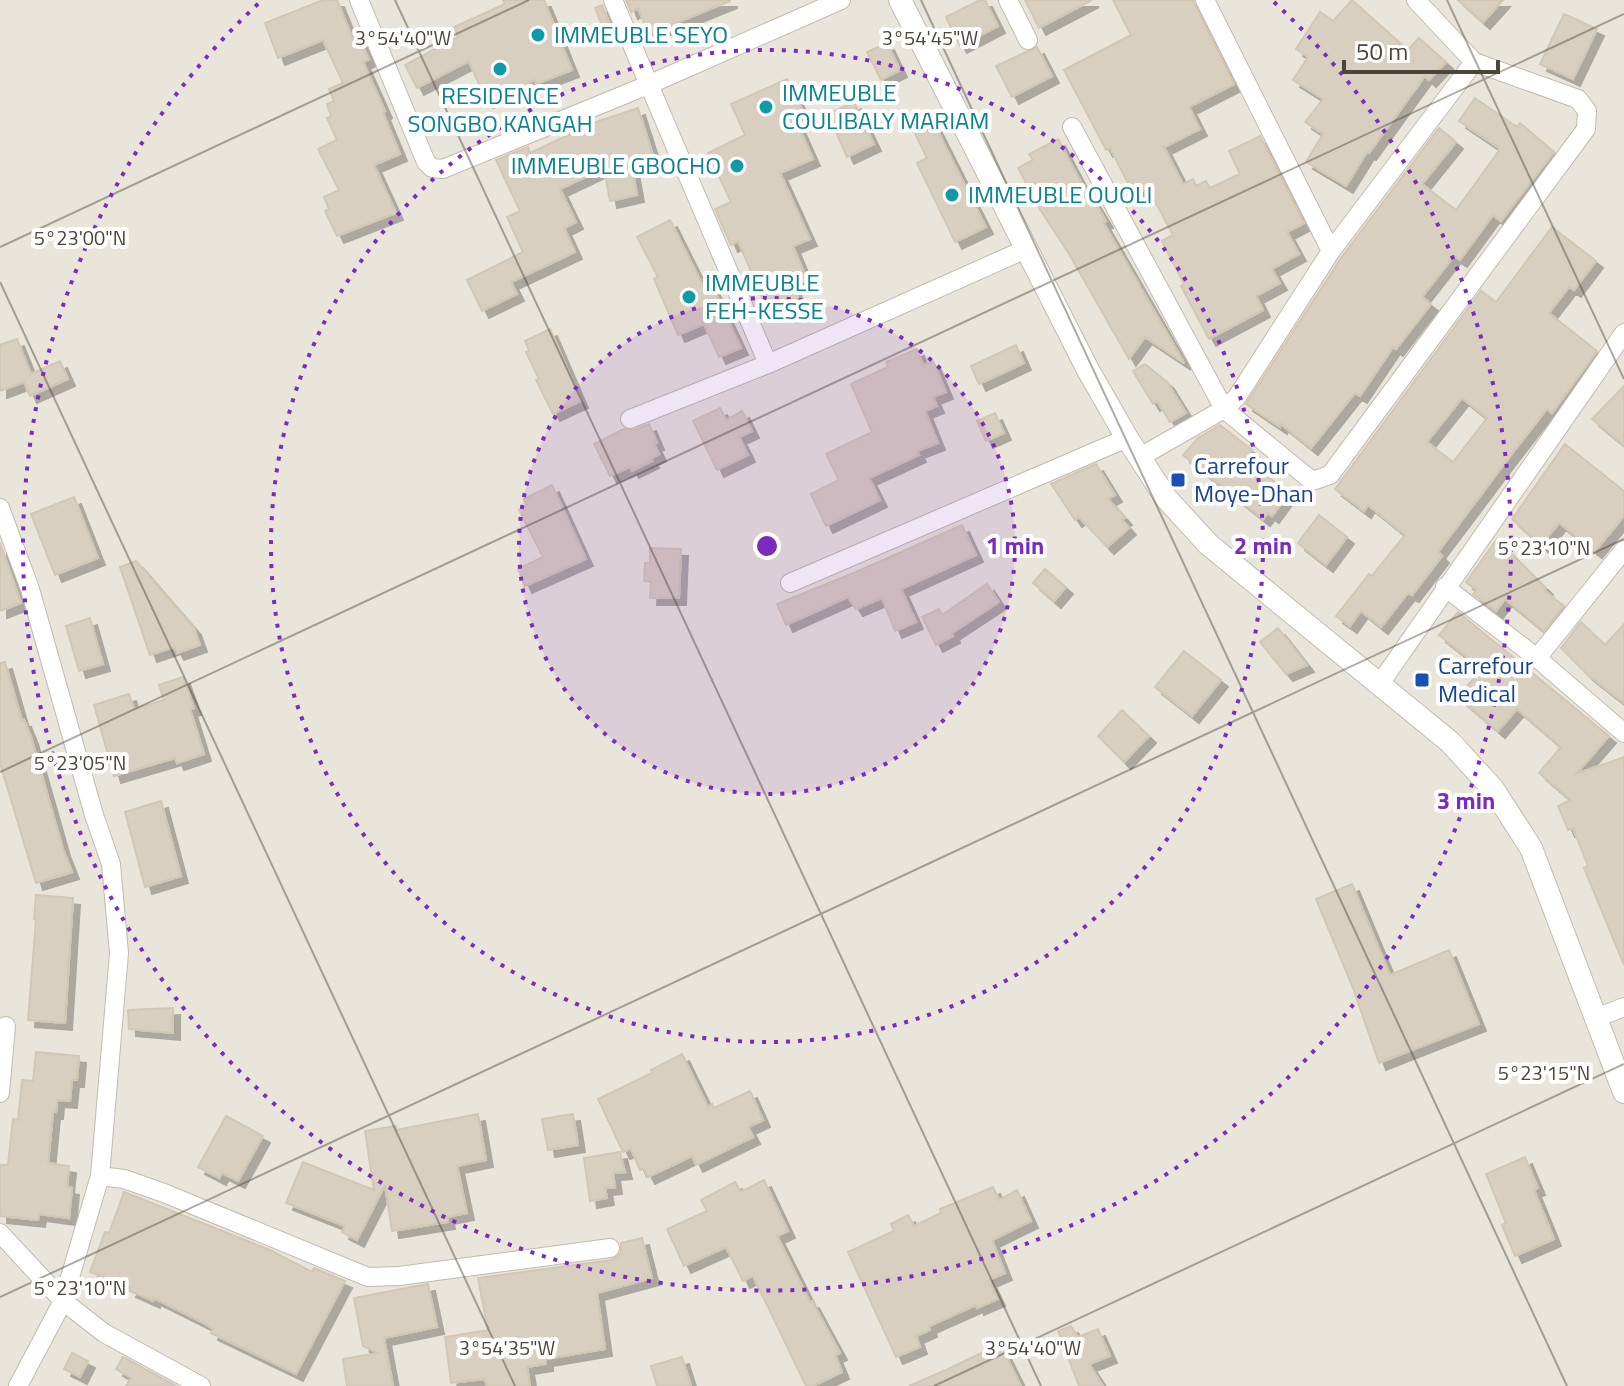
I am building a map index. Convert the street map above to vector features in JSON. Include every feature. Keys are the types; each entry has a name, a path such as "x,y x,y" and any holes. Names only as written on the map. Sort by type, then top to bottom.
{"street":[{"path":"359,0 426,162 432,168 443,169 648,85 841,0"},
{"path":"613,0 768,364"},
{"path":"900,0 1088,370 1166,498 1208,544 1450,742 1493,789 1531,848 1624,1092"},
{"path":"1008,0 1028,40"},
{"path":"1205,0 1331,251"},
{"path":"1072,127 1224,409 1312,481 1330,475 1586,129 1587,111 1578,99 1474,62 1416,0"},
{"path":"1140,457 1224,409 1237,397 1331,251 1474,62"},
{"path":"630,419 768,364 1026,249"},
{"path":"1379,685 1624,333"},
{"path":"790,583 1127,438"},
{"path":"0,508 30,589 94,815 111,864 119,953 100,1176 63,1301 18,1386"},
{"path":"1537,658 1624,550"},
{"path":"1445,587 1537,658 1624,733"},
{"path":"1596,1018 1624,1007"},
{"path":"0,1093 6,1026"},
{"path":"100,1176 124,1179 164,1193 368,1277 399,1276 610,1248"},
{"path":"0,1233 63,1301 104,1333 201,1386"}],"shaded area":[{"path":"0,0 1624,0 1624,1386 0,1386"}],"building":[{"path":"323,0 337,0 354,42 359,39 369,59 363,62 400,154 374,165 396,213 337,236 325,211 329,209 324,197 339,190 318,149 337,140 327,118 331,116 327,104 334,101 329,89 343,83 323,40 278,58 265,23"},
{"path":"503,0 544,0 572,70 536,84 535,80 486,101 469,61 417,88 405,65 458,37 454,27 505,4"},
{"path":"626,0 730,1 649,34 638,8 631,12"},
{"path":"985,0 998,26 960,46 946,17"},
{"path":"1025,0 1092,0 1039,28"},
{"path":"1113,0 1193,0 1234,84 1189,107 1200,129 1164,147 1183,184 1193,179 1196,186 1206,181 1210,188 1240,174 1229,151 1260,136 1304,223 1287,232 1299,254 1272,269 1280,283 1256,296 1263,310 1209,339 1162,241 1173,235 1148,188 1134,195 1110,148 1106,150 1064,70 1131,35"},
{"path":"1352,0 1408,50 1419,38 1446,62 1429,80 1425,76 1367,152 1346,186 1306,162 1323,134 1305,122 1323,99 1293,80 1308,57 1296,49 1320,12 1333,21"},
{"path":"1458,0 1503,0 1483,22"},
{"path":"602,5 609,22 602,25 595,8"},
{"path":"1564,14 1597,29 1573,79 1540,64"},
{"path":"887,43 900,70 881,80 867,52"},
{"path":"1037,47 1052,76 1012,97 996,66"},
{"path":"787,79 802,110 793,114 813,159 780,173 810,239 793,246 807,280 793,286 798,298 768,311 738,241 731,245 715,209 731,202 708,153 745,135 731,104"},
{"path":"1475,98 1517,127 1520,123 1554,152 1501,221 1493,215 1460,260 1454,256 1422,297 1431,304 1396,349 1393,347 1360,396 1355,393 1311,448 1281,424 1280,427 1246,404 1341,258 1439,128 1456,142 1422,184 1456,210 1499,148 1459,121"},
{"path":"854,102 874,144 847,157 828,114"},
{"path":"638,108 653,155 631,162 637,195 610,201 604,168 560,189 576,222 564,228 575,252 511,282 517,294 482,311 467,280 523,252 507,217 520,211 496,160 528,147 530,153 596,122"},
{"name":"IMMEUBLE OUOLI","path":"930,116 986,227 955,242 917,163 927,158 911,125"},
{"path":"1058,139 1184,363 1145,337 1129,359 1041,211 1018,168 1033,160 1029,154"},
{"path":"670,220 703,286 710,282 741,348 719,357 704,324 678,335 654,279 658,277 637,237"},
{"path":"1552,227 1596,261 1574,290 1569,287 1549,313 1597,351 1552,413 1547,409 1514,451 1438,552 1442,556 1412,595 1408,593 1381,627 1361,611 1350,626 1336,616 1405,535 1368,505 1364,511 1335,489 1481,291 1496,302","holes":["1462,398 1487,418 1453,462 1427,442"]},
{"path":"550,329 581,401 553,414 536,380 539,379 526,352 529,351 525,341"},
{"path":"17,339 31,374 60,361 68,379 30,396 24,382 0,391 0,345"},
{"path":"1016,345 1024,363 979,384 971,366"},
{"path":"917,349 923,365 933,361 946,392 933,397 937,406 925,411 938,443 869,478 880,500 826,526 811,494 839,480 826,454 872,432 851,384 888,367 886,362"},
{"path":"1145,364 1167,382 1186,413 1170,422 1157,401 1153,404 1133,371"},
{"path":"1624,386 1624,445 1592,419"},
{"path":"720,408 726,420 742,411 752,431 739,437 748,455 717,470 693,421"},
{"path":"995,413 1004,433 986,441 977,421"},
{"path":"649,424 659,454 632,471 630,467 610,476 594,444 624,429 634,430"},
{"path":"1220,425 1252,450 1246,459 1289,493 1272,516 1268,513 1263,519 1183,455 1198,438"},
{"path":"1565,444 1624,491 1624,516 1595,551 1559,523 1541,545 1512,519"},
{"path":"1096,464 1115,495 1108,499 1125,518 1122,520 1129,528 1107,547 1079,517 1075,520 1051,484"},
{"path":"552,485 586,559 525,586 518,569 543,557 519,510 527,506 524,499"},
{"path":"74,497 98,558 55,575 31,514"},
{"path":"1319,515 1347,537 1326,565 1298,543"},
{"path":"962,525 976,555 901,589 916,622 895,631 882,598 856,609 848,597 786,625 777,604"},
{"path":"1497,539 1546,588 1544,590 1564,606 1544,631 1505,599 1496,611 1473,594 1476,590 1466,582"},
{"path":"0,543 21,603 0,611"},
{"path":"650,548 681,549 679,598 650,598 651,582 644,581 645,563 650,563"},
{"path":"136,561 194,628 200,645 177,653 174,647 150,655 120,567"},
{"path":"1045,569 1066,587 1054,601 1033,583"},
{"path":"987,584 999,602 936,645 922,617 939,609 942,615"},
{"path":"1458,612 1609,736 1576,774 1624,757 1624,965 1584,868 1588,866 1573,828 1568,830 1558,806 1571,800 1539,773 1561,747 1517,709 1498,731 1458,697 1482,669 1439,635"},
{"path":"90,618 103,664 79,671 66,626"},
{"path":"1581,622 1605,645 1624,624 1624,703 1587,674 1561,648"},
{"path":"1278,628 1307,665 1286,674 1260,642"},
{"path":"1184,651 1221,680 1192,716 1155,687"},
{"path":"5,662 72,872 36,883 0,763 0,663"},
{"path":"183,677 194,708 190,709 204,754 177,763 175,758 114,776 94,705 129,694 134,709 164,700 159,685"},
{"path":"1122,710 1149,736 1124,762 1098,736"},
{"path":"161,801 181,876 145,887 125,812"},
{"path":"1352,884 1390,975 1449,950 1479,1024 1379,1063 1353,988 1316,899"},
{"path":"36,895 73,898 65,1023 28,1020"},
{"path":"173,1008 173,1033 129,1029 128,1010"},
{"path":"36,1052 79,1056 77,1080 72,1080 70,1101 57,1100 56,1112 53,1112 48,1163 69,1166 67,1187 72,1188 69,1218 39,1214 38,1220 0,1216 0,1165 8,1165 13,1119 18,1120 22,1080 33,1081"},
{"path":"682,1054 708,1107 712,1104 714,1108 750,1091 763,1120 748,1127 753,1137 696,1165 692,1156 648,1177 644,1169 640,1170 631,1149 623,1152 598,1099 652,1073 651,1070"},
{"path":"478,1114 486,1160 457,1166 467,1213 447,1217 448,1222 392,1231 385,1185 357,1240 342,1232 345,1226 286,1203 303,1162 374,1190 365,1131 396,1126 396,1130"},
{"path":"573,1114 578,1145 548,1150 542,1119"},
{"path":"226,1116 263,1136 238,1181 222,1173 219,1178 198,1167"},
{"path":"620,1152 625,1172 613,1173 615,1187 605,1188 607,1198 590,1201 584,1158"},
{"path":"1525,1157 1538,1188 1534,1190 1554,1239 1515,1256 1502,1225 1506,1223 1486,1174"},
{"path":"764,1180 788,1231 777,1236 840,1353 835,1355 842,1372 813,1386 806,1386 753,1276 743,1281 726,1247 684,1266 667,1229 707,1211 701,1200 735,1182 741,1192"},
{"path":"993,1187 999,1200 1017,1190 1031,1221 992,1240 1005,1273 989,1280 998,1299 977,1308 976,1305 929,1326 930,1330 916,1336 920,1347 896,1357 848,1252 894,1231 891,1224 908,1215 914,1226 941,1213 940,1209"},
{"path":"124,1192 270,1250 312,1272 314,1268 345,1281 296,1374 211,1333 213,1329 204,1323 154,1298 153,1301 129,1290 131,1287 90,1272"},
{"path":"642,1238 652,1278 597,1293 605,1349 546,1359 546,1364 527,1367 530,1386 487,1386 485,1379 451,1383 445,1337 488,1330 478,1278 612,1260 621,1253 621,1243"},
{"path":"428,1284 437,1327 384,1338 393,1386 347,1386 343,1359 378,1353 363,1346 354,1298"},
{"path":"1071,1326 1078,1337 1098,1329 1110,1356 1089,1364 1103,1386 1079,1386 1058,1331"},
{"path":"1000,1344 1021,1386 909,1386 946,1370"},
{"path":"72,1353 88,1361 80,1377 64,1369"},
{"path":"123,1357 176,1386 126,1386 131,1378 116,1369"},
{"path":"682,1357 691,1386 657,1386 651,1366"}],"place":[{"name":"IMMEUBLE SEYO","path":"538,35"},
{"name":"RESIDENCE SONGBO KANGAH","path":"500,69"},
{"name":"IMMEUBLE COULIBALY MARIAM","path":"766,107"},
{"name":"IMMEUBLE GBOCHO","path":"737,166"},
{"name":"IMMEUBLE OUOLI","path":"952,195"},
{"name":"IMMEUBLE FEH-KESSE","path":"689,297"},
{"name":"Carrefour Moye-Dhan","path":"1178,480"},
{"name":"Carrefour Medical","path":"1422,680"}]}
